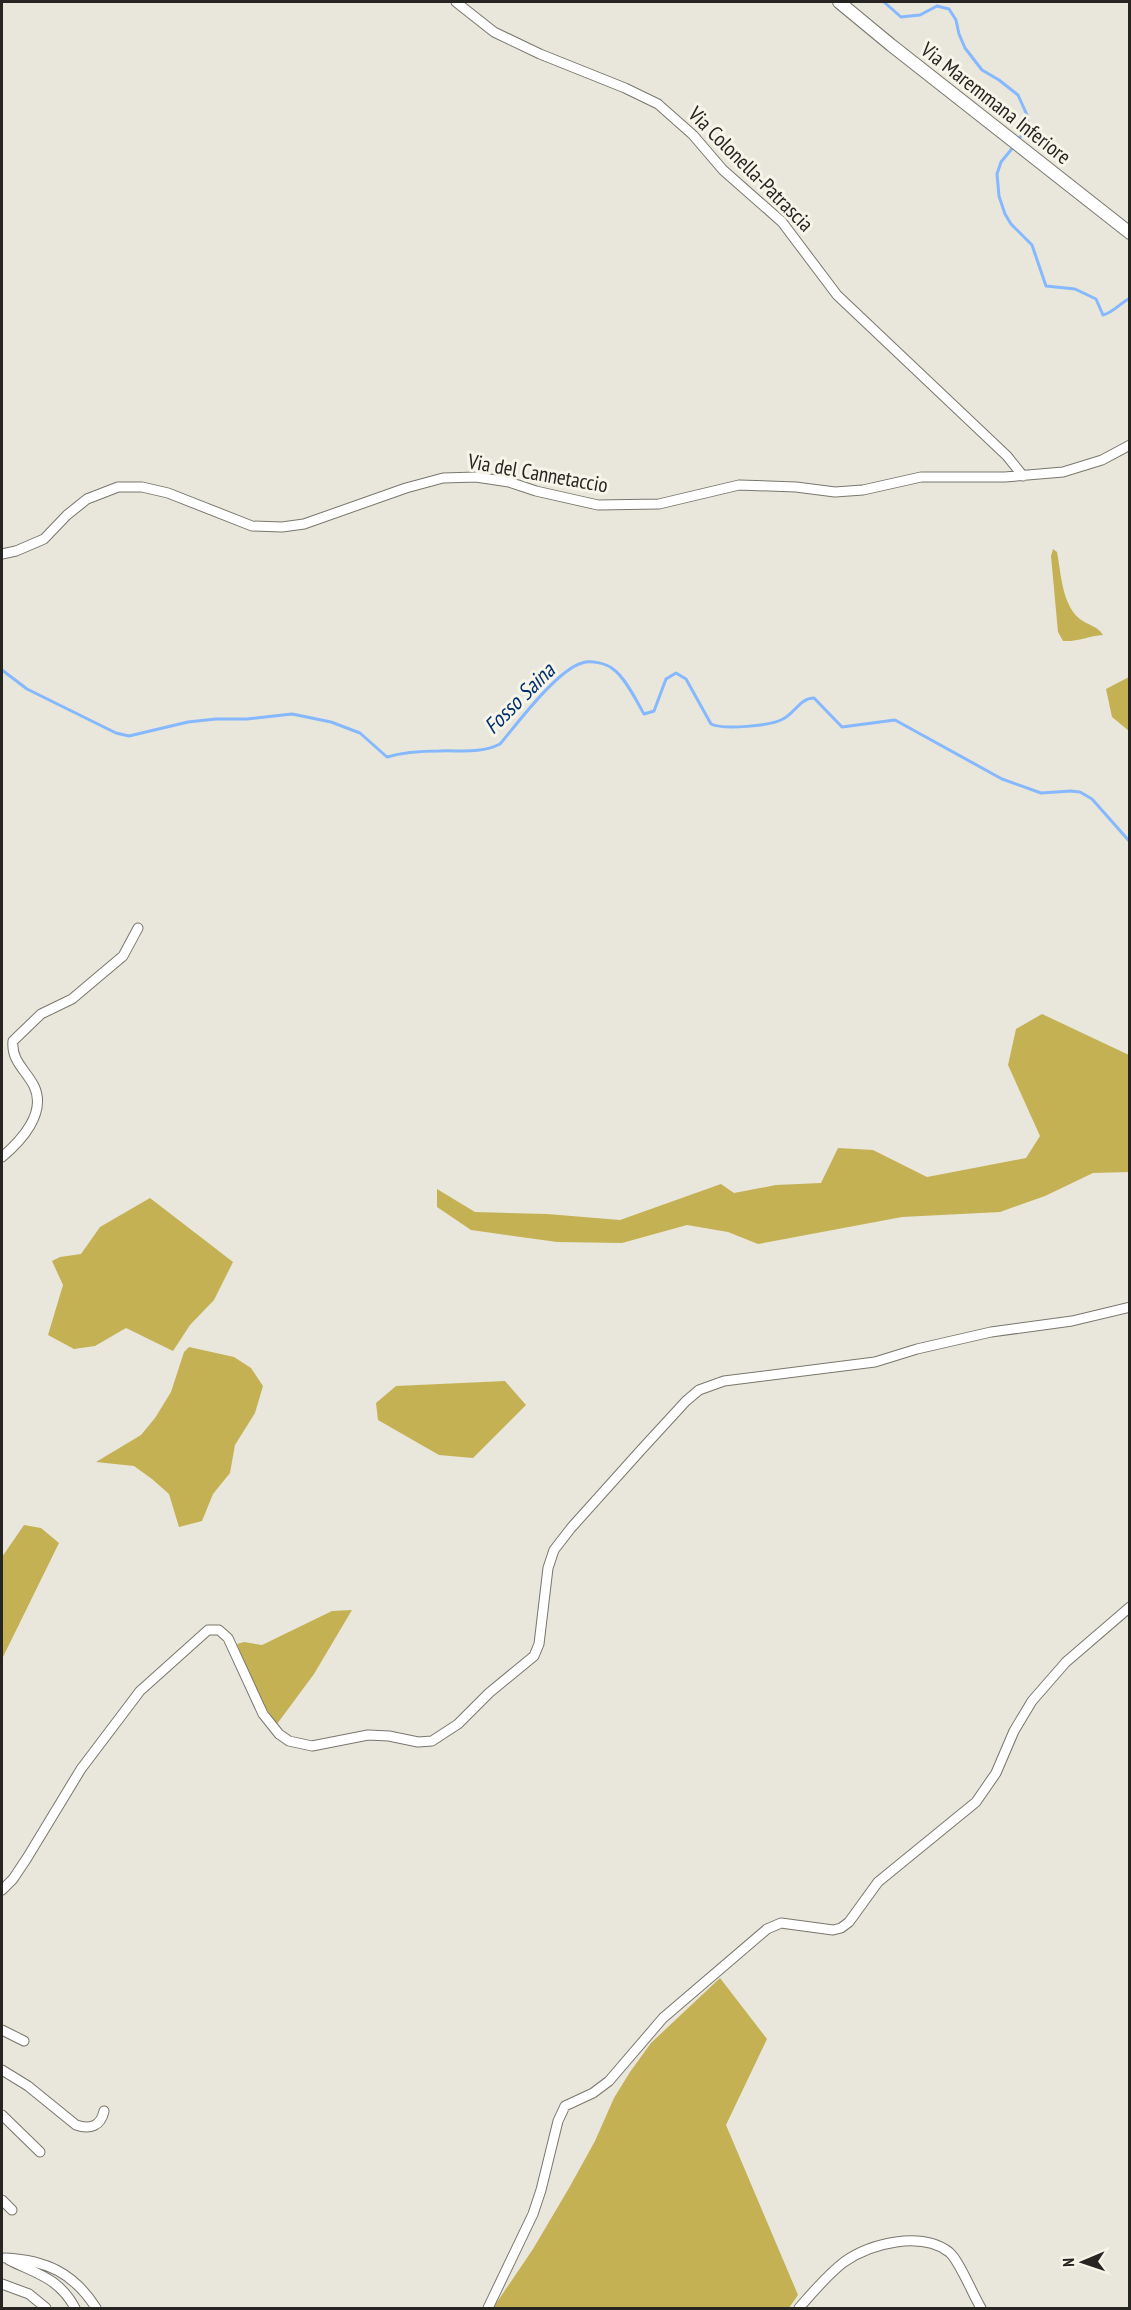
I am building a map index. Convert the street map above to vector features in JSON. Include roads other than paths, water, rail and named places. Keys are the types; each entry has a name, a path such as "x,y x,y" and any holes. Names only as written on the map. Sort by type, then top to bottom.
{"main road":[{"name":"Via Maremmana Inferiore","path":"839,2 1130,233"}],"street":[{"name":"Via Colonella-Patrascia","path":"456,2 494,32 540,54 625,88 658,104 672,115 708,151 723,170 782,222 837,295 1007,456 1023,476"},
{"name":"Via del Cannetaccio","path":"2,554 16,551 44,539 67,515 87,499 118,487 142,487 168,492 252,526 282,527 314,521 406,488 442,478 476,477 509,482 536,491 598,505 659,504 739,485 796,487 835,492 863,490 921,477 1023,476 1063,472 1102,460 1130,445"},
{"path":"2,1157 16,1145 37,1113 38,1101 34,1086 15,1059 13,1041 41,1014 72,999 123,956 138,928"},
{"path":"2,1890 19,1870 77,1774 140,1691 207,1631 219,1630 228,1638 263,1714 279,1734 289,1741 312,1746 368,1736 389,1736 422,1743 432,1740 454,1726 534,1656 539,1644 548,1568 554,1550 640,1450 699,1390 724,1380 870,1363 917,1349 991,1332 1072,1321 1130,1307"},
{"path":"488,2308 536,2208 558,2121 565,2106 593,2093 609,2081 663,2018 767,1929 781,1923 833,1930 847,1924 878,1882 976,1802 996,1773 1020,1719 1046,1685 1075,1653 1130,1607"},
{"path":"2,2030 24,2041"},
{"path":"2,2070 34,2090 76,2125 84,2128 95,2126 101,2120 104,2111"},
{"path":"2,2115 40,2152"},
{"path":"2,2200 12,2210"},
{"path":"799,2308 824,2280 847,2260 864,2252 909,2240 924,2242 951,2255 981,2308"},
{"path":"3,2257 55,2282 75,2308"},
{"path":"3,2257 34,2260 62,2272 78,2284 96,2308"},
{"path":"2,2284 29,2294 46,2308"}],"waterway":[{"name":"Fosso Saina","path":"884,2 901,17 920,15 937,6 949,9 956,20 965,48 982,70 1018,95 1027,115 1028,126 1018,140"},
{"name":"Fosso Saina","path":"1015,145 1001,162 997,174 999,196 1011,224 1032,245 1046,286 1075,289 1096,299 1103,315 1130,298"},
{"name":"Fosso Saina","path":"2,670 27,689 116,733 129,736 188,722 292,714 331,722 360,733 387,757 420,752 477,750 500,744 550,686 582,663 598,663 613,669 626,684 644,714 654,711 666,679 676,673 686,679 711,724 736,727 777,721 783,719 805,700 814,698 842,727 895,720 1002,779 1041,793 1080,792 1092,799 1130,842"}]}
